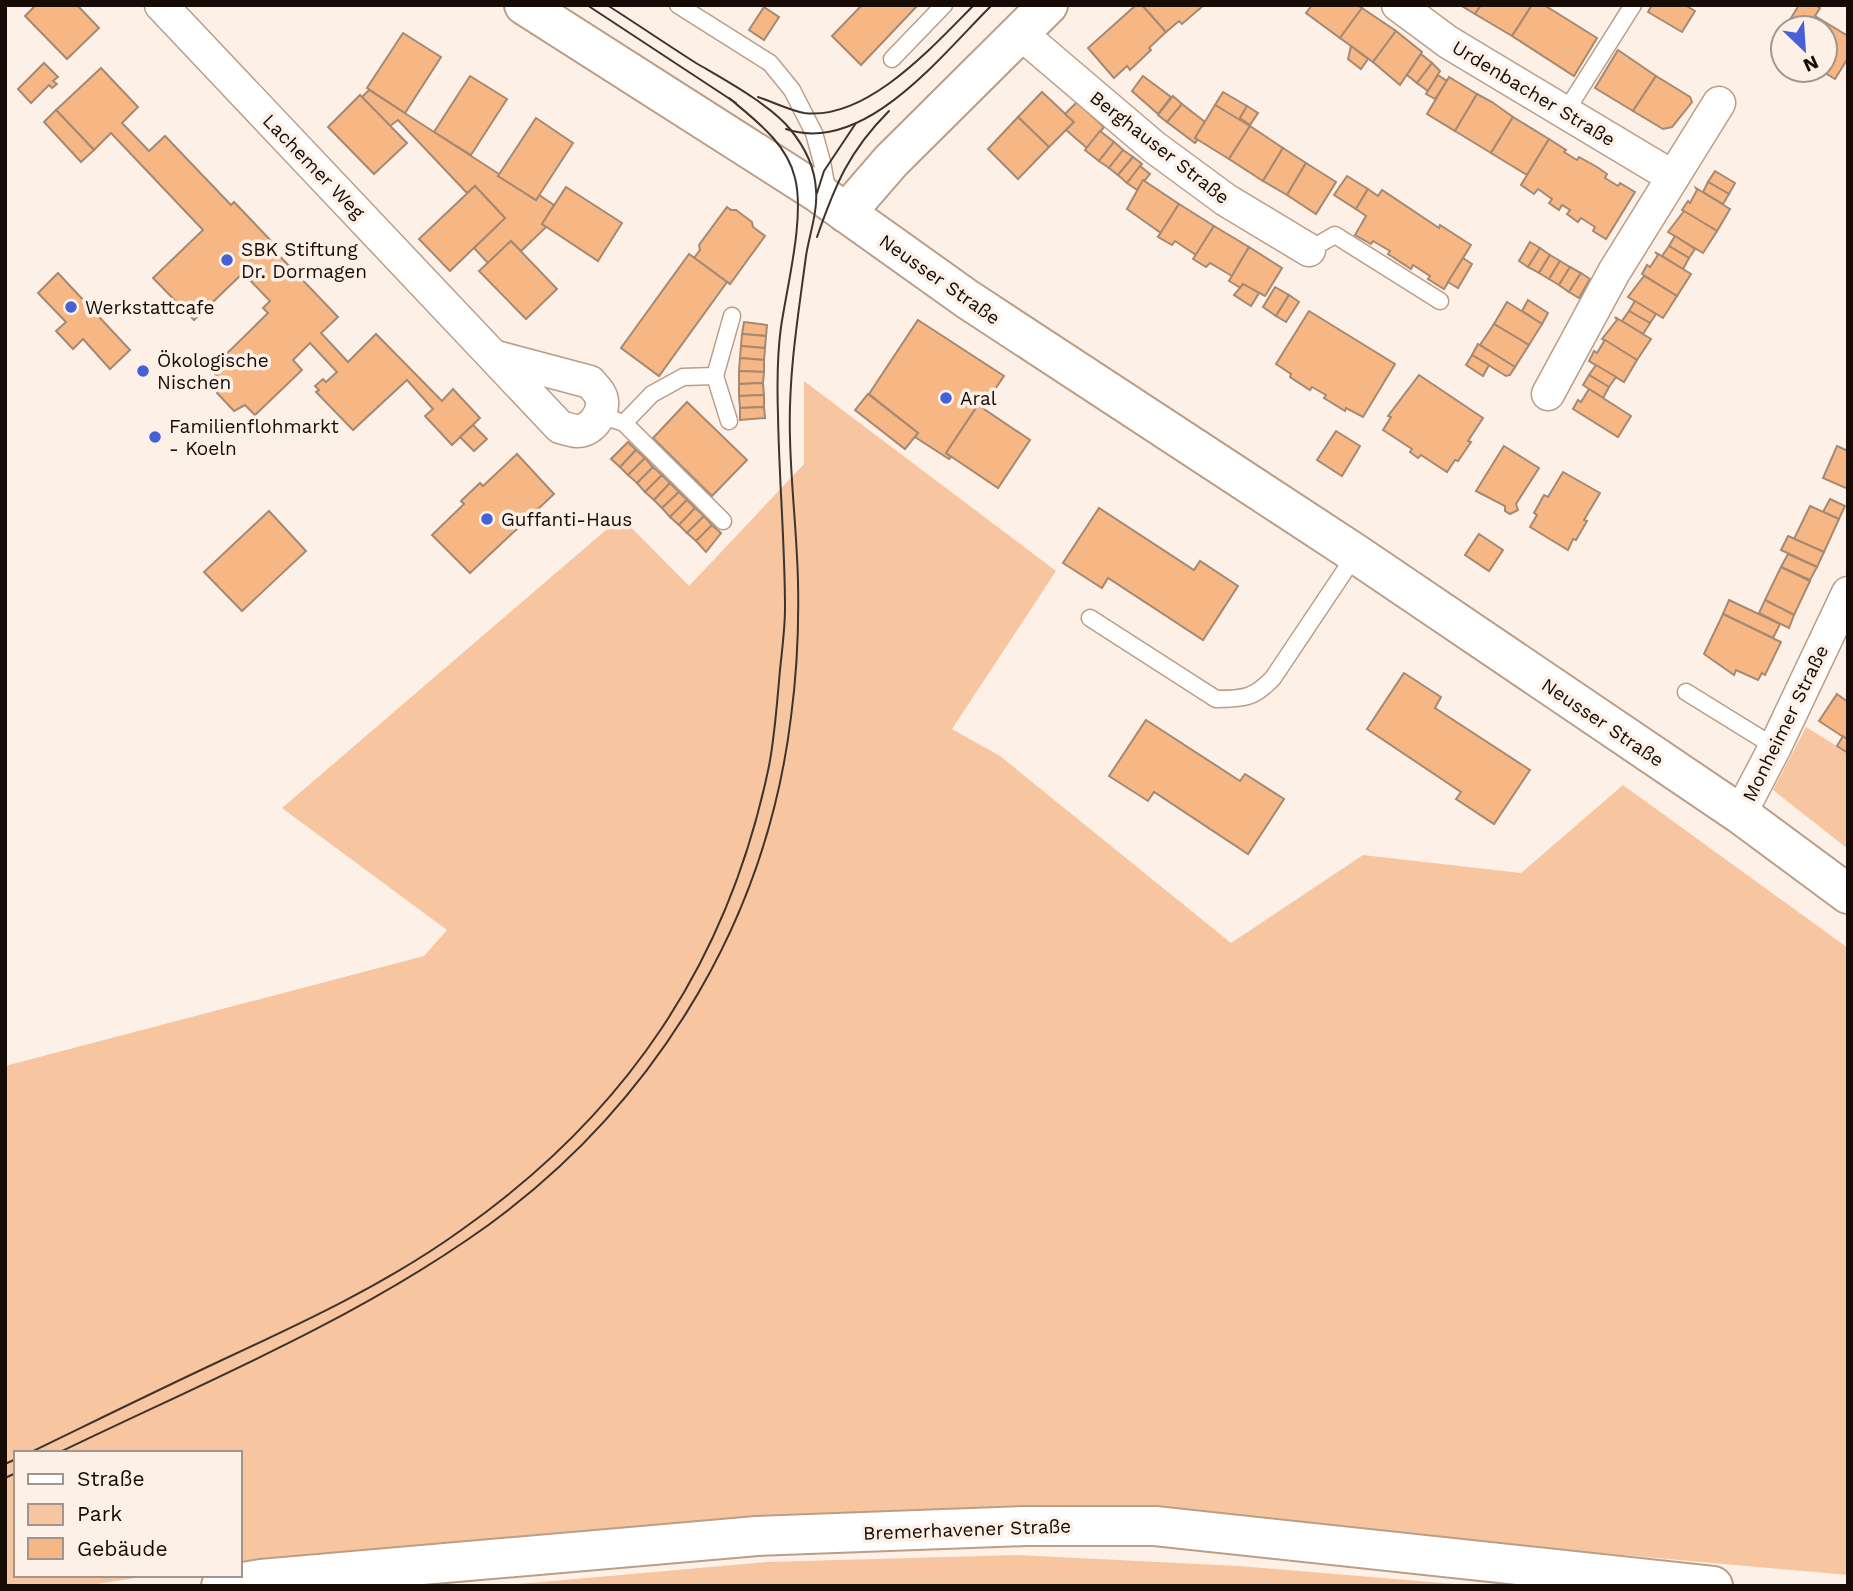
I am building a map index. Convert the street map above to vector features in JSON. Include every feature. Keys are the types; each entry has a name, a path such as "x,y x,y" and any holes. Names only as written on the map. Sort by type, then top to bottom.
{"main road":[{"name":"Neusser Straße","path":"524,5 837,207 1058,360 1356,554 1740,814 1848,894"},
{"path":"837,207 891,161 1048,5"},
{"name":"Bremerhavener Straße","path":"221,1586 261,1579 757,1536 1012,1527 1129,1526 1168,1527 1713,1586"}],"street":[{"name":"Lachemer Weg","path":"161,5 560,427 579,431 611,419"},
{"name":"Urdenbacher Straße","path":"1398,5 1448,41 1673,177"},
{"name":"Berghauser Straße","path":"1020,33 1154,147 1226,200 1310,250"},
{"path":"1548,394 1614,272 1719,103"},
{"path":"496,357 590,382 598,391 611,419"},
{"name":"Monheimer Straße","path":"1740,814 1848,593"}],"lane":[{"path":"678,5 770,63 792,90 814,133 837,207"},
{"path":"892,59 944,5"},
{"path":"1566,111 1633,5"},
{"path":"1310,250 1335,235 1440,301"},
{"path":"729,421 715,376 732,316"},
{"path":"715,376 683,377 611,419 723,521"},
{"path":"1090,618 1216,699 1241,699 1259,693 1273,678 1356,554"},
{"path":"1686,692 1775,747"}],"green space":[{"path":"804,381 1056,571 952,729 1000,756 1231,943 1363,855 1521,873 1623,785 1848,948 1848,1575 1261,1523 1056,1510 926,1510 806,1515 242,1565 242,1451 14,1451 14,1577 141,1577 84,1586 5,1586 5,1066 424,956 447,930 282,808 621,517 689,586 804,464"},
{"path":"1806,727 1848,753 1848,849 1773,790"},
{"path":"1018,1555 1239,1566 1478,1586 497,1586 767,1562"}],"building":[{"path":"36,5 77,5 99,28 67,59 25,16"},
{"path":"862,5 918,5 861,65 832,36"},
{"path":"1136,5 1142,5 1166,32 1130,70 1127,66 1114,78 1088,48"},
{"path":"1142,5 1204,5 1182,24 1179,21 1166,32"},
{"path":"1312,5 1357,5 1362,8 1340,38 1306,13"},
{"path":"1460,5 1481,5 1475,14"},
{"path":"1481,5 1532,5 1512,36 1475,14"},
{"path":"1532,5 1544,5 1597,38 1574,76 1512,36"},
{"path":"1652,5 1685,5 1695,11 1682,32 1648,12"},
{"path":"1799,5 1815,5 1820,8 1816,14 1794,14"},
{"path":"764,7 779,17 764,40 749,30"},
{"path":"1362,8 1396,31 1373,62 1340,38"},
{"path":"1396,31 1422,52 1400,85 1373,62"},
{"path":"1839,31 1848,36 1848,58 1839,73"},
{"path":"403,33 441,57 405,113 367,88"},
{"path":"1351,46 1368,59 1361,69 1348,59"},
{"path":"1618,50 1656,76 1633,111 1595,88"},
{"path":"1421,54 1432,63 1417,83 1407,75"},
{"path":"44,63 58,77 53,81 57,84 52,88 49,85 31,103 18,89"},
{"path":"1432,63 1440,71 1428,91 1417,83"},
{"name":"SBK Stiftung Dr. Dormagen","path":"101,68 138,107 122,123 149,151 165,136 231,205 234,202 275,245 272,248 338,317 321,333 348,362 376,334 442,401 453,389 480,418 452,445 425,416 433,409 407,380 353,430 316,392 319,390 315,386 323,379 326,382 337,372 310,343 293,360 302,370 255,415 245,405 234,411 217,393 221,381 211,369 268,313 263,308 270,301 243,273 194,320 153,278 203,230 111,133 94,150 56,110"},
{"path":"1438,75 1447,81 1435,99 1426,94"},
{"path":"470,76 507,99 471,155 434,132"},
{"path":"1143,76 1171,97 1158,114 1132,91"},
{"path":"1656,76 1690,97 1692,102 1672,127 1663,129 1633,111"},
{"path":"1449,77 1477,94 1455,131 1427,114"},
{"path":"369,90 536,200 539,195 554,205 542,224 546,227 521,251 511,241 488,263 474,248 505,218 475,186 467,193 398,120 390,126 362,97"},
{"path":"1042,92 1074,122 1049,147 1018,117"},
{"path":"1223,92 1247,106 1239,120 1215,105"},
{"path":"1477,94 1513,117 1491,153 1455,131"},
{"path":"360,95 407,143 374,174 328,127"},
{"path":"1173,96 1182,104 1167,122 1158,115"},
{"path":"1077,102 1104,127 1087,148 1066,130 1074,122 1065,114"},
{"path":"1182,104 1205,122 1195,138 1198,139 1195,143 1167,122"},
{"path":"1215,105 1250,126 1229,159 1195,138"},
{"path":"1247,106 1258,113 1250,125 1240,118"},
{"path":"56,110 94,150 81,162 44,122"},
{"path":"1018,117 1049,147 1018,179 988,149"},
{"path":"1513,117 1549,139 1527,175 1491,153"},
{"path":"536,118 573,143 536,200 498,176"},
{"path":"1250,126 1283,148 1263,181 1229,159"},
{"path":"1100,131 1114,142 1099,161 1085,150"},
{"path":"1549,139 1577,160 1579,157 1597,167 1607,174 1605,178 1635,192 1606,239 1593,231 1595,227 1581,218 1578,222 1567,214 1570,210 1562,205 1559,210 1549,203 1552,199 1538,189 1534,194 1521,185"},
{"path":"1114,142 1123,150 1109,168 1099,161"},
{"path":"1283,148 1306,163 1287,195 1263,181"},
{"path":"1123,150 1133,157 1118,175 1109,168"},
{"path":"1133,157 1142,164 1127,183 1118,175"},
{"path":"1306,163 1336,182 1316,214 1287,195"},
{"path":"1140,166 1150,174 1137,190 1127,183"},
{"path":"1715,171 1735,183 1729,194 1708,182"},
{"path":"1347,176 1368,189 1356,209 1334,195"},
{"path":"1143,180 1179,204 1161,233 1127,209"},
{"path":"1708,182 1729,194 1723,204 1703,192"},
{"path":"475,186 505,218 450,271 419,239"},
{"path":"566,187 622,223 598,261 542,224"},
{"path":"1696,188 1730,209 1717,231 1682,210 1688,201 1690,203"},
{"path":"1368,189 1378,196 1382,190 1439,228 1440,225 1471,245 1444,289 1413,265 1411,269 1388,254 1390,251 1355,235 1366,216 1356,209"},
{"path":"1179,204 1214,226 1196,255 1175,241 1172,245 1158,237"},
{"path":"727,207 752,222 753,227 765,236 730,284 694,258 700,250 699,245"},
{"path":"1684,211 1717,231 1703,253 1668,232"},
{"path":"1214,226 1249,247 1232,276 1210,263 1206,267 1193,259"},
{"path":"1675,236 1695,249 1689,258 1669,246"},
{"path":"511,241 557,289 526,319 479,271"},
{"path":"1530,242 1540,248 1528,267 1519,261"},
{"path":"1669,246 1689,258 1683,269 1662,256"},
{"path":"1249,247 1282,268 1265,296 1243,284 1241,288 1229,281"},
{"path":"1540,248 1550,255 1539,273 1528,267"},
{"path":"1655,252 1691,274 1677,296 1642,274 1658,255"},
{"path":"689,254 727,282 659,376 621,348"},
{"path":"1550,255 1560,261 1549,279 1539,273"},
{"path":"1463,258 1472,264 1458,288 1448,282"},
{"path":"1560,261 1570,267 1559,285 1549,279"},
{"path":"1570,267 1581,273 1569,292 1559,285"},
{"name":"Werkstattcafe","path":"58,273 130,350 110,369 83,339 73,349 56,331 66,322 38,293"},
{"path":"1581,273 1590,279 1579,298 1569,292"},
{"path":"1644,276 1677,296 1663,318 1628,297"},
{"path":"1243,284 1259,293 1251,306 1234,295"},
{"path":"1275,287 1289,295 1276,316 1263,307"},
{"path":"1289,295 1299,302 1286,322 1276,316"},
{"path":"1528,300 1548,313 1542,324 1522,311"},
{"path":"1635,301 1656,314 1650,323 1629,311"},
{"path":"1507,302 1542,324 1529,345 1494,324"},
{"path":"1309,311 1395,364 1363,417 1346,408 1345,411 1312,387 1310,390 1276,364"},
{"path":"1629,311 1650,323 1643,334 1622,321"},
{"path":"1615,317 1651,339 1637,360 1602,339 1617,320"},
{"path":"918,320 1004,376 982,408 978,405 946,453 951,457 949,459 915,437 918,433 869,394"},
{"path":"744,322 767,325 766,336 742,334"},
{"path":"1494,324 1529,345 1515,367 1480,345"},
{"path":"742,334 766,336 765,348 741,346"},
{"path":"1605,340 1637,360 1624,382 1589,361"},
{"path":"1478,344 1515,367 1510,375 1506,376 1472,355"},
{"path":"741,346 765,348 764,360 740,358"},
{"path":"1472,355 1489,365 1483,376 1466,365"},
{"path":"740,358 764,360 764,372 739,371"},
{"path":"1596,365 1616,377 1609,387 1589,375"},
{"path":"739,371 764,372 763,383 739,384"},
{"path":"1419,375 1483,418 1468,441 1471,442 1447,472 1421,455 1418,458 1410,452 1412,449 1383,430 1391,417 1388,416"},
{"path":"1589,375 1609,387 1603,398 1583,385"},
{"path":"763,383 764,395 739,396 739,384"},
{"path":"1589,389 1631,416 1618,437 1573,409"},
{"path":"868,394 918,433 905,449 855,410"},
{"path":"764,395 764,407 740,408 739,396"},
{"path":"687,402 747,460 712,496 653,438"},
{"path":"978,405 1030,440 998,488 946,453"},
{"path":"764,407 765,418 740,420 740,408"},
{"path":"473,425 487,439 474,451 460,437"},
{"path":"1336,431 1360,446 1342,476 1317,460"},
{"path":"628,442 636,450 620,467 611,459"},
{"path":"1504,446 1539,468 1516,504 1518,510 1510,514 1505,511 1505,506 1476,491"},
{"path":"1837,446 1848,451 1848,489 1823,478"},
{"path":"636,450 645,458 628,475 620,467"},
{"name":"Guffanti-Haus","path":"517,454 554,494 470,573 432,535 464,504 461,501 480,483 483,486"},
{"path":"645,458 653,467 637,483 628,475"},
{"path":"653,467 662,475 645,492 637,483"},
{"path":"1563,472 1600,493 1584,520 1587,521 1568,550 1530,527 1544,495 1548,497"},
{"path":"662,475 670,483 654,500 645,492"},
{"path":"670,483 679,492 662,508 654,500"},
{"path":"679,492 687,500 670,517 662,508"},
{"path":"1830,499 1845,506 1839,519 1823,512"},
{"path":"687,500 695,508 679,525 670,517"},
{"path":"1810,506 1839,519 1824,552 1794,539"},
{"path":"695,508 704,516 687,533 679,525"},
{"path":"1099,508 1194,570 1200,561 1238,586 1203,640 1108,578 1102,588 1063,563"},
{"path":"269,511 306,551 242,611 204,572"},
{"path":"704,516 712,525 696,541 687,533"},
{"path":"712,525 721,533 706,552 696,541"},
{"path":"1479,534 1503,550 1489,571 1465,555"},
{"path":"1788,536 1824,552 1817,567 1781,550"},
{"path":"1788,554 1817,567 1810,580 1781,567"},
{"path":"1781,567 1810,581 1794,615 1765,600"},
{"path":"1729,600 1780,624 1773,638 1723,614"},
{"path":"1765,600 1794,615 1789,628 1759,613"},
{"path":"1723,614 1781,642 1765,675 1762,673 1758,680 1736,670 1734,675 1704,654"},
{"path":"1404,673 1441,697 1435,708 1530,770 1494,824 1456,799 1461,792 1367,729"},
{"path":"1837,694 1848,702 1848,740 1819,721"},
{"path":"1146,720 1240,781 1245,774 1284,799 1248,854 1154,792 1148,801 1109,776"},
{"path":"1843,736 1848,740 1848,753 1837,746"}],"tram line":[{"path":"587,5 736,103"},
{"path":"62,1451 267,1354 369,1301 467,1240 531,1192 589,1137 641,1078 686,1013 724,945 754,872 777,796 795,683 798,582 790,415 794,347 806,256 816,206 815,182 808,158 782,120 746,93 607,5"},
{"path":"758,97 804,113 828,112 851,105 875,93 897,77 974,5"},
{"path":"786,129 816,133 845,128 873,114 926,72 992,5"},
{"path":"33,1451 343,1302 460,1231 519,1186 572,1137 619,1085 661,1029 697,970 727,906 751,838 769,766 785,616 778,371 781,327 797,231 798,194 791,165 785,154 759,124 729,98"},
{"path":"817,237 830,201 853,155 889,111"},
{"path":"817,193 824,171 856,123"},
{"path":"5,1464 14,1460"},
{"path":"5,1478 14,1474"}],"place":[{"name":"SBK Stiftung Dr. Dormagen","path":"227,260"},
{"name":"Werkstattcafe","path":"71,307"},
{"name":"Ökologische Nischen","path":"143,371"},
{"name":"Aral","path":"946,398"},
{"name":"Familienflohmarkt - Koeln","path":"155,437"},
{"name":"Guffanti-Haus","path":"487,519"}]}
